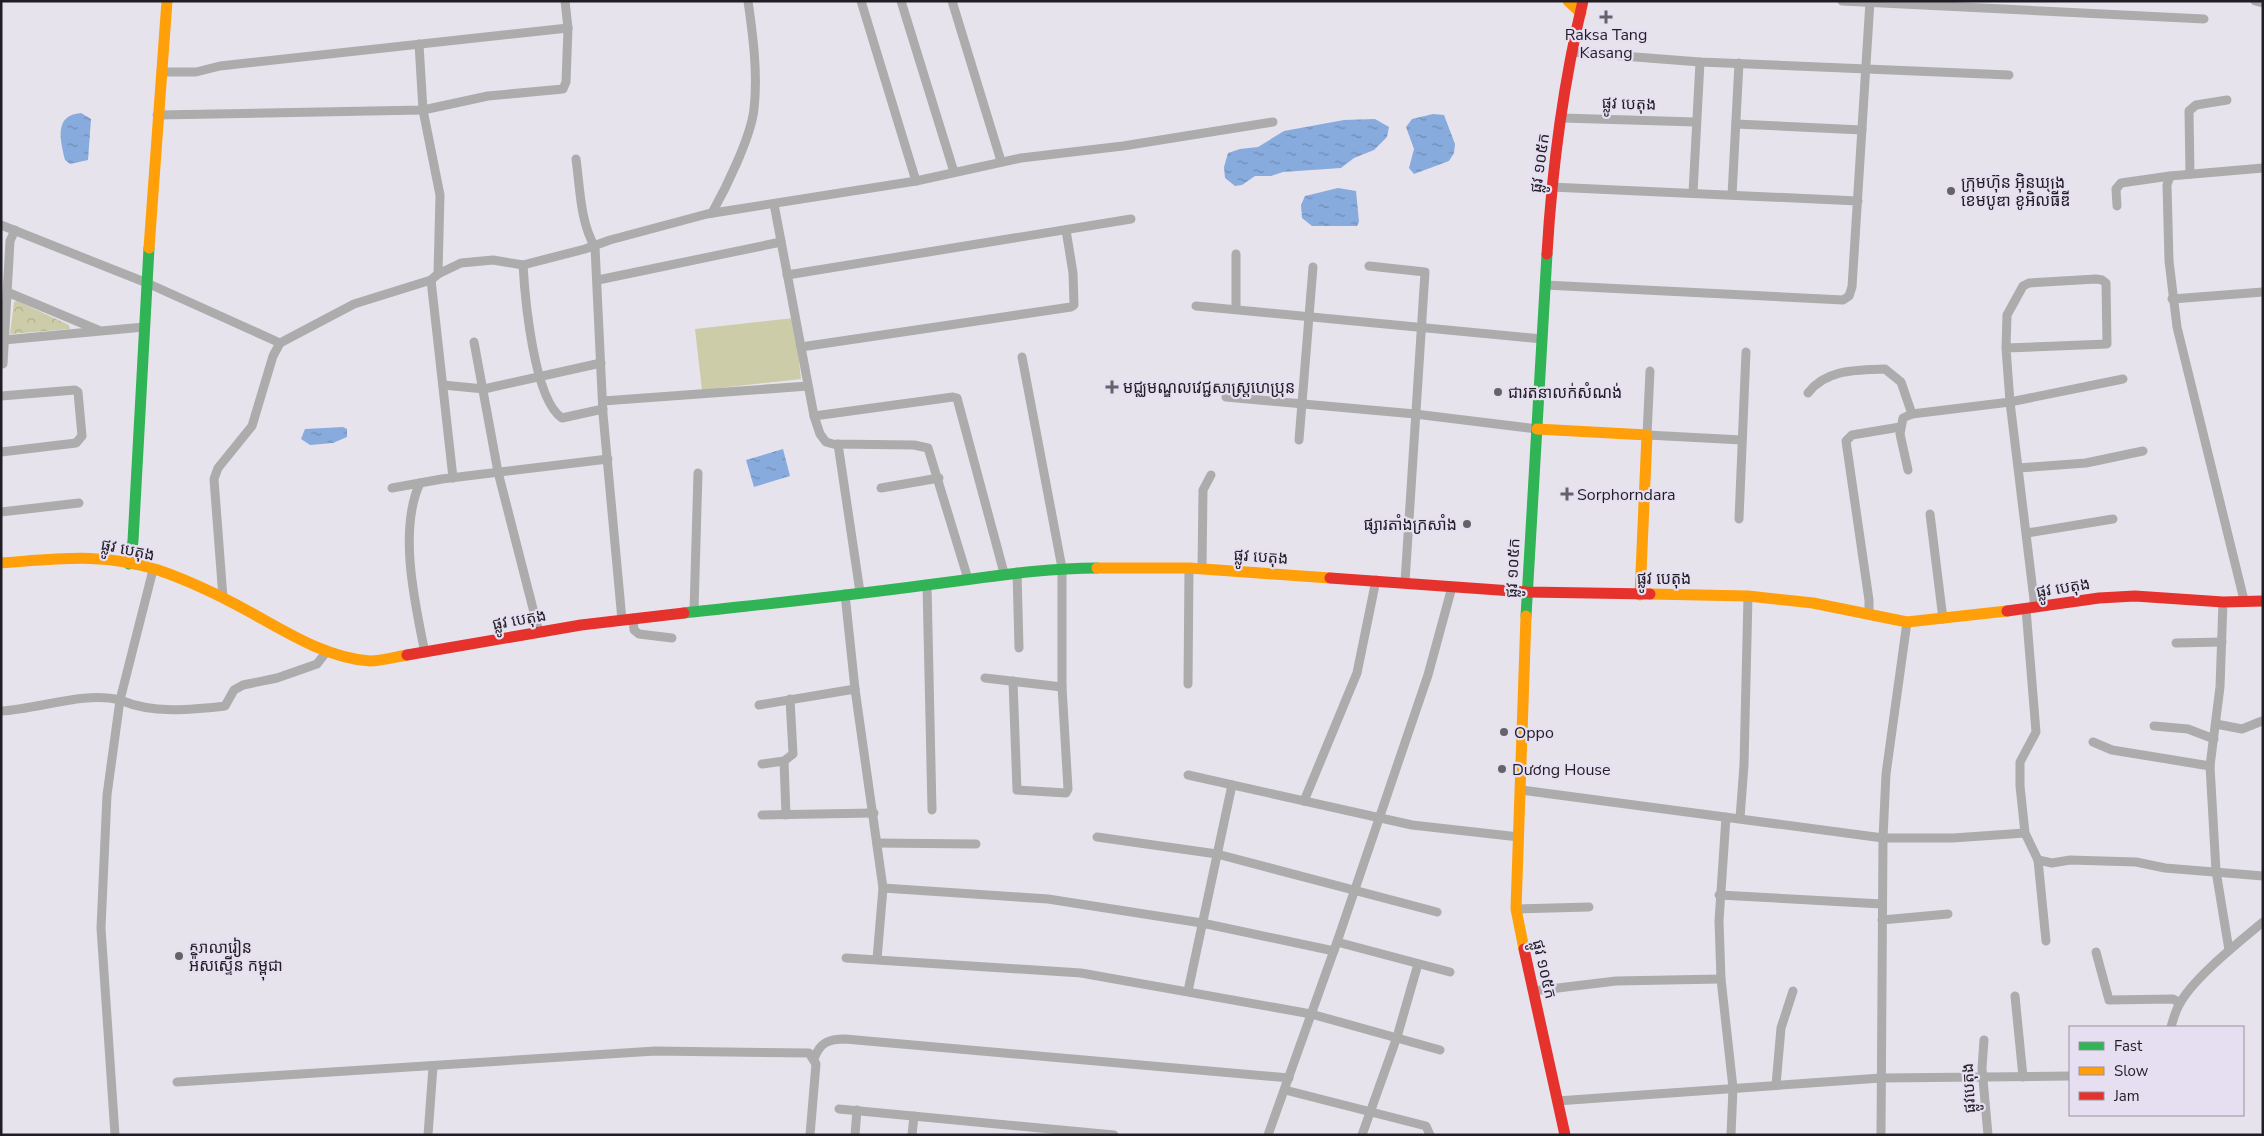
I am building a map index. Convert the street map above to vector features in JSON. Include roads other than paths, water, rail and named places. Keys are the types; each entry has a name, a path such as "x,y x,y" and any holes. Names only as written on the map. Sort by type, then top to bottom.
{"street":[{"path":"130,564 133,541 157,115 167,1"},
{"path":"157,115 423,110 488,96 563,89 566,82 568,28 565,1"},
{"path":"712,213 744,141 754,112 756,88 748,1"},
{"path":"861,1 916,181"},
{"path":"902,1 954,172"},
{"path":"952,1 1001,161"},
{"path":"1568,1 1581,13"},
{"name":"ផ្លូវ ១០៥ក","path":"1565,1135 1516,908 1527,592 1551,187 1571,52 1583,1"},
{"path":"1842,1 2204,19"},
{"path":"2255,1 2263,3"},
{"path":"1545,285 1843,300 1849,296 1852,288 1870,2"},
{"path":"161,72 196,72 220,66 568,28"},
{"path":"419,44 423,110 440,195 435,277 443,385 453,478"},
{"path":"1571,52 1700,62 2009,75"},
{"path":"1693,194 1700,62"},
{"path":"1732,195 1739,64"},
{"path":"2190,174 2189,111 2196,105 2227,100"},
{"name":"ផ្លូវ បេតុង","path":"1562,118 1696,122"},
{"path":"223,598 214,479 218,468 252,426 273,356 280,343 354,304 435,277 462,263 493,260 523,265 712,213 916,181 1001,161 1123,146 1273,122"},
{"path":"1736,124 1862,130"},
{"path":"576,159 583,211 588,232 595,246 603,405 627,619 639,634 672,638"},
{"path":"2117,206 2116,189 2121,183 2170,176 2263,168"},
{"path":"2170,176 2166,185 2172,299 2244,600"},
{"path":"1551,187 1858,201"},
{"path":"774,204 808,386 820,434 826,442 838,444 927,447 939,478 968,579"},
{"path":"787,274 1131,219"},
{"path":"1,225 147,283 280,343"},
{"path":"2,364 10,241 15,230"},
{"path":"801,347 1071,307 1074,304 1073,273 1066,230"},
{"path":"598,280 781,242"},
{"path":"1236,254 1236,308"},
{"path":"523,265 540,377 547,402 555,414 562,418 603,405 808,386"},
{"path":"1369,266 1425,272 1405,582"},
{"path":"1300,440 1313,267"},
{"path":"2006,348 2106,344 2106,284 2102,280 2029,283 2023,286 2007,315 2006,348 2010,402 2027,533 2036,732 2020,762 2020,786 2025,833 2038,860 2046,941"},
{"path":"7,292 101,331"},
{"path":"2172,299 2263,292"},
{"path":"1196,306 1236,308 1422,329 1542,339"},
{"path":"4,340 144,328"},
{"path":"474,342 498,472 539,632"},
{"path":"1739,519 1746,352"},
{"path":"1013,681 1017,790 1068,792 1062,687 1062,568 1022,357"},
{"path":"443,385 484,389 601,363"},
{"path":"1808,393 1815,383 1828,375 1885,369 1901,382 1912,414"},
{"path":"1640,595 1650,371"},
{"path":"1908,470 1900,427 1903,418 1912,414 2010,402 2124,379"},
{"path":"1,396 75,390 78,392 82,436 76,443 1,452"},
{"path":"1226,397 1415,414 1537,429 1742,440"},
{"path":"814,416 957,398 1004,574"},
{"path":"1869,614 1869,600 1846,441 1852,435 1900,427"},
{"path":"838,444 860,592"},
{"path":"2018,468 2086,463 2142,451"},
{"path":"392,488 453,478 608,459"},
{"path":"694,611 698,473"},
{"path":"1202,569 1202,490 1211,475"},
{"path":"881,488 939,478"},
{"path":"420,483 413,505 411,550 418,616 425,653"},
{"path":"1,512 79,503"},
{"path":"1930,514 1943,619"},
{"path":"2027,533 2112,519"},
{"name":"ផ្លូវ បេតុង","path":"1,563 94,557 153,570 179,578 223,598 327,651 355,660 372,661 627,619 1062,568 1189,568 1527,592 1748,596 1813,603 1907,622 2030,609 2099,598 2135,596 2223,602 2263,601"},
{"path":"1188,684 1189,568"},
{"path":"115,1135 101,928 107,795 120,700 153,570"},
{"path":"1017,572 1020,648"},
{"path":"1304,801 1357,673 1376,580"},
{"path":"927,585 932,810"},
{"path":"1268,1135 1286,1090 1428,675 1452,587"},
{"path":"845,594 855,689 874,813 883,888 877,959"},
{"path":"1740,818 1744,756 1748,596"},
{"path":"2223,602 2220,687 2210,766 2216,871 2229,950"},
{"path":"1881,1135 1882,904 1886,774 1907,622"},
{"path":"2176,643 2222,642"},
{"path":"1,711 27,710 88,697 108,697 130,704 166,709 189,710 225,706 234,690 243,685 277,678 317,664 327,651"},
{"path":"985,678 1062,687"},
{"path":"759,705 855,689"},
{"path":"762,764 784,761 790,758 794,749 790,700"},
{"path":"2216,724 2242,729 2262,721"},
{"path":"2154,726 2188,729 2214,738"},
{"path":"2094,742 2112,750 2210,766"},
{"path":"784,761 786,815"},
{"path":"1188,775 1412,825 1519,838"},
{"path":"1188,991 1232,785"},
{"path":"1521,790 1883,838 1953,838 2025,833"},
{"path":"762,815 874,813"},
{"path":"1726,817 1719,895 1721,979 1733,1088 1731,1135"},
{"path":"1097,837 1218,854 1437,912"},
{"path":"878,843 976,844"},
{"path":"2038,860 2052,863 2070,860 2136,862 2165,868 2263,876"},
{"path":"883,888 1048,899 1336,946 1450,972"},
{"path":"1719,895 1882,904"},
{"path":"1516,908 1590,907"},
{"path":"1882,920 1948,914"},
{"path":"2171,1026 2180,1003 2188,991 2229,950 2263,922"},
{"path":"2096,952 2109,1000 2172,999 2180,1003"},
{"path":"846,958 1081,973 1311,1014 1440,1050"},
{"path":"1362,1135 1397,1037 1418,964"},
{"path":"1533,991 1646,979 1721,979"},
{"path":"1776,1085 1781,1028 1793,991"},
{"path":"2015,996 2023,1077"},
{"path":"814,1059 818,1048 824,1042 845,1039 1289,1078"},
{"name":"ផ្លូវបេតុង","path":"1984,1040 1982,1077 1988,1135"},
{"path":"177,1082 433,1067 655,1051 729,1050 809,1053 816,1064 810,1135"},
{"path":"428,1135 433,1067"},
{"path":"1557,1101 1881,1078 2069,1076"},
{"path":"1286,1090 1426,1126 1430,1135"},
{"path":"839,1109 1114,1135"},
{"path":"855,1135 857,1110"},
{"path":"912,1135 914,1116"}],"water":[{"path":"81,113 91,119 88,160 70,164 65,160 61,129 66,118"},
{"path":"1433,114 1444,115 1455,144 1454,153 1449,161 1414,174 1409,168 1414,149 1406,127 1412,119"},
{"path":"1375,119 1389,127 1387,137 1374,150 1354,158 1341,168 1255,176 1242,185 1235,186 1225,178 1224,167 1228,153 1240,149 1258,147 1284,131 1344,120"},
{"path":"1338,188 1356,191 1359,222 1357,226 1312,226 1302,218 1301,205 1305,196"},
{"path":"343,427 347,429 347,437 333,443 310,445 301,439 305,429"},
{"path":"783,449 790,476 754,487 746,460"}],"place":[{"name":"Raksa Tang Kasang","path":"1606,17"},
{"name":"ក្រុមហ៊ុន អ៊ិនឃ្យុង ខេមបូឌា ខូអិលធីឌី","path":"1951,191"},
{"name":"មជ្ឈមណ្ឌលវេជ្ជសាស្ត្រហេប្រុន","path":"1112,387"},
{"name":"ជារតនាលក់សំណង់","path":"1498,392"},
{"name":"Sorphorndara","path":"1567,494"},
{"name":"ផ្សារតាំងក្រសាំង","path":"1467,524"},
{"name":"Oppo","path":"1504,732"},
{"name":"Dương House","path":"1502,769"},
{"name":"សាលារៀន អ៉ិសស្ទើន កម្ពុជា","path":"179,956"}]}
